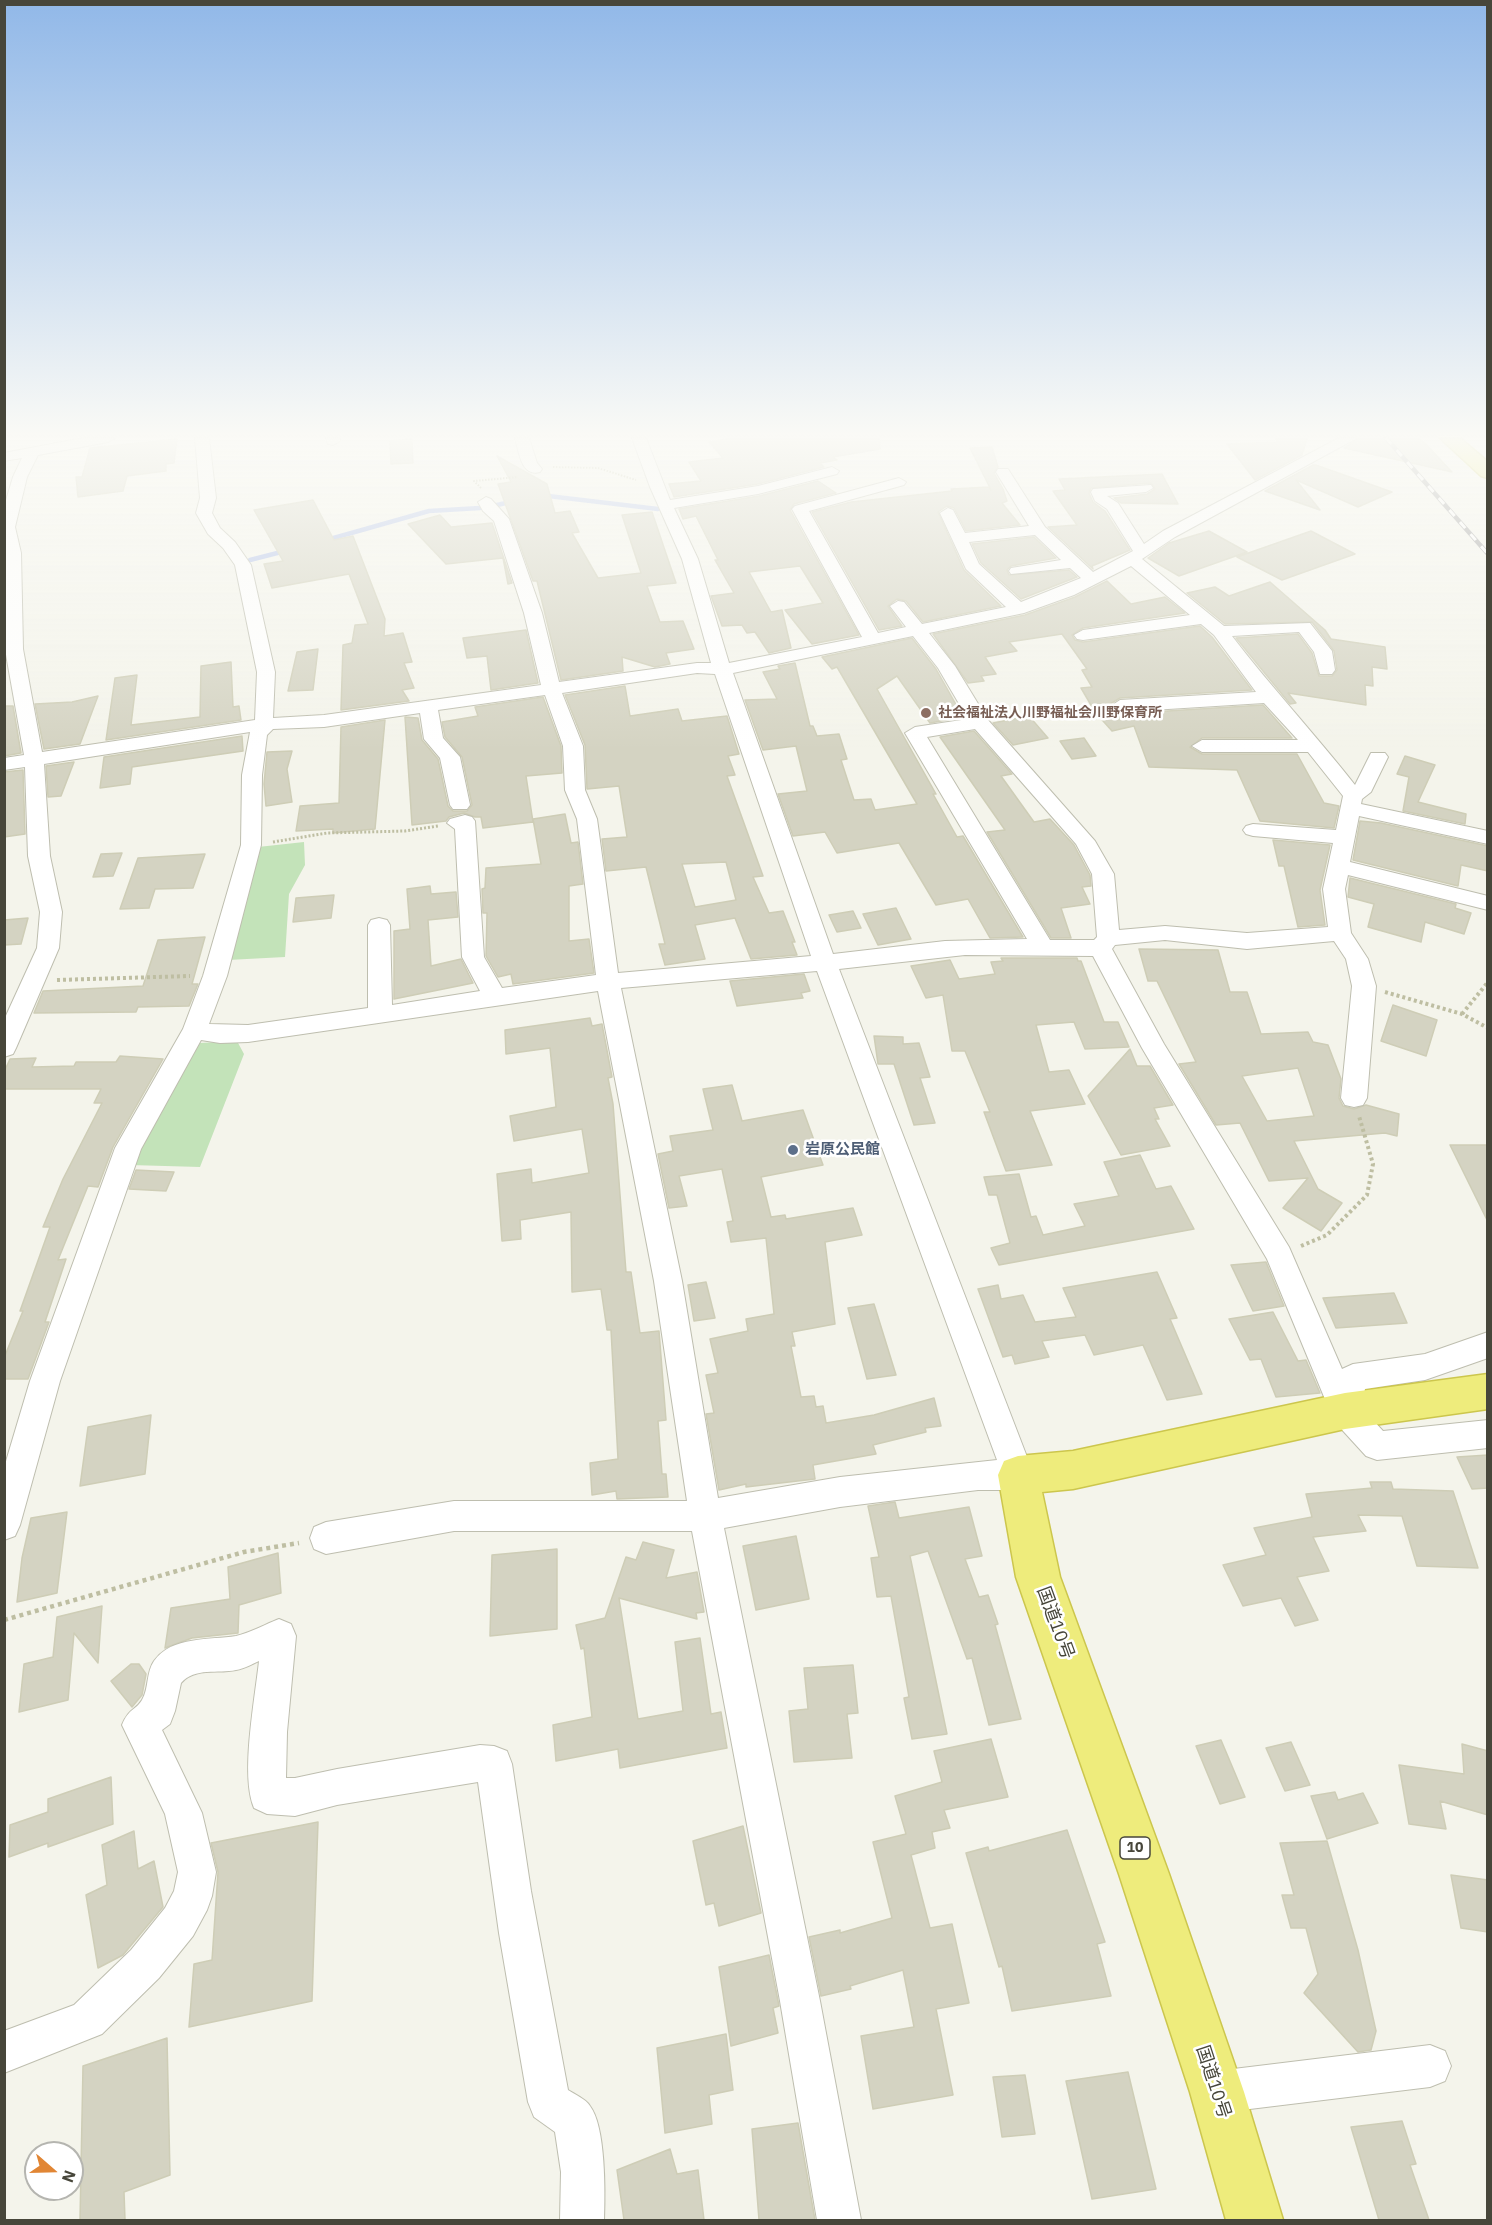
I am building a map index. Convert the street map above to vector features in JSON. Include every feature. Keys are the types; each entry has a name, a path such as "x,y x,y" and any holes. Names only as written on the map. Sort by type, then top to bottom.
{"highway":[{"path":"1018,1475 1073,1470 1345,1411 1488,1390"},
{"name":"国道10号","path":"1018,1475 1038,1577 1144,1874 1217,2092 1254,2220"}],"street":[{"path":"4,1048 48,948 51,912 39,856 34,759 14,649 10,542"},
{"path":"226,542 243,565 266,672 264,719 268,724"},
{"path":"509,542 534,613 551,687 573,746 575,790 587,819 608,982 668,1281 705,1516 800,2001 839,2220"},
{"path":"326,1538 454,1516 705,1516 851,1491 978,1475 1018,1475 825,962 722,669 690,559 682,542"},
{"path":"818,542 873,640"},
{"path":"961,542 972,566 1018,609"},
{"path":"1051,542 1091,579"},
{"path":"1130,542 1136,555 1220,631 1269,697 1314,746 1352,802 1488,838"},
{"path":"4,764 268,724 324,721 697,668 722,669 873,640 1018,609 1068,591 1157,542"},
{"path":"1017,571 1071,562"},
{"path":"856,613 918,603"},
{"path":"898,606 946,666 980,723 1085,841 1103,874 1104,943 1154,1048 1279,1255 1345,1411 1377,1446 1488,1434"},
{"path":"1083,635 1206,618"},
{"path":"1220,631 1304,627 1323,651 1326,670"},
{"path":"1120,706 1269,697"},
{"path":"428,706 434,739 450,757 459,814 465,821 473,957 494,996"},
{"path":"980,723 915,734 1044,948"},
{"path":"4,1525 45,1381 128,1148 195,1029 215,976 251,845 252,775 258,734 268,724"},
{"path":"1202,747 1314,746"},
{"path":"1354,1098 1364,986 1357,959 1340,933 1334,889 1352,802 1361,792 1378,757"},
{"path":"1253,830 1343,837"},
{"path":"1339,866 1488,903"},
{"path":"379,926 380,1016"},
{"path":"195,1029 209,1035 380,1016 494,996 608,982 713,970 825,962 921,950 985,947 1044,948 1104,943 1165,933 1247,941 1340,933"},
{"path":"1345,1411 1353,1377 1425,1367 1488,1345"},
{"path":"4,2052 88,2020 145,1964 179,1922 196,1884 194,1854 176,1796 140,1725 157,1711 166,1674 174,1665 207,1654 237,1653 279,1636 269,1732 267,1795 295,1797 337,1787 457,1769 480,1763 494,1764 510,1890 549,2102 576,2120 583,2172 582,2220"},
{"path":"1217,2092 1430,2066"}],"path":[{"path":"251,845 327,833 405,831 459,814"},
{"path":"34,980 215,976"},
{"path":"1462,1014 1488,982"},
{"path":"1364,986 1462,1014 1488,1028"},
{"path":"1279,1255 1327,1235 1366,1195 1373,1164 1354,1098"},
{"path":"4,1620 244,1552 326,1538"}],"green space":[{"path":"304,842 305,865 289,894 285,957 228,960 258,847"},
{"path":"237,1041 244,1054 200,1167 130,1165 187,1053 200,1043"}],"building":[{"path":"272,542 355,542 385,619 384,636 403,633 412,662 404,663 414,688 402,690 409,701 341,710 343,645 352,643 355,625 368,624 349,574 272,588 264,564 283,561"},
{"path":"425,542 498,542 512,583 508,584 503,558 446,564"},
{"path":"519,542 577,542 598,578 641,573 631,542 662,542 676,583 647,586 660,622 683,621 694,649 666,653 670,664 655,667 622,657 623,671 561,680 537,581 533,581"},
{"path":"709,542 808,542 859,635 812,644 785,610 823,603 800,566 749,572 771,612 782,610 791,648 769,653 755,632 747,633 742,625 722,626 711,596 734,593 715,560 718,560"},
{"path":"829,542 951,542 964,570 1001,606 923,622 906,601 897,599 888,606 902,626 879,630"},
{"path":"1039,542 1056,558 1011,566 1007,570 1009,575 1069,570 1077,577 1021,599 981,563 972,544"},
{"path":"1064,542 1125,542 1130,550 1092,566 1093,569"},
{"path":"1229,542 1247,552 1179,576 1148,558 1169,543"},
{"path":"1280,542 1332,542 1355,554 1282,580 1237,557"},
{"path":"1107,581 1131,604 1165,597 1185,613 1083,628 1072,635 1075,640 1083,642 1200,626 1212,637 1252,690 1120,698 1110,704 1110,708 1120,714 1263,705 1292,738 1202,738 1190,747 1202,754 1297,754 1324,803 1339,806 1334,828 1260,821 1237,770 1149,767 1134,726 1112,731 1095,712 1081,688 1092,687 1082,670 1087,669 1062,634 1009,642 1017,651 985,657 996,674 981,676 984,681 968,683 933,634 1025,615 1075,597"},
{"path":"1270,582 1325,630 1331,639 1385,647 1387,669 1372,667 1373,686 1365,685 1366,705 1288,693 1296,703 1290,704 1236,638 1298,634 1312,653 1319,676 1332,676 1337,670 1334,651 1312,622 1225,624 1187,593 1215,587 1229,596"},
{"path":"526,630 538,683 491,690 487,656 467,658 463,638"},
{"path":"912,638 936,669 963,717 930,723 897,676 877,689 936,794 933,794 957,837 963,836 1023,937 990,938 968,899 936,905 899,843 837,853 825,832 793,836 778,794 807,791 796,746 763,750 745,700 777,699 763,672 795,663 810,726 813,726 817,736 839,734 847,759 841,760 854,800 871,799 875,810 917,804 837,667 832,669 822,657"},
{"path":"318,649 313,690 288,691 297,652"},
{"path":"231,662 233,707 239,706 241,720 106,740 115,678 137,675 131,725 200,717 201,666"},
{"path":"625,686 630,716 678,709 682,721 727,716 739,754 728,756 735,775 727,776 763,876 753,877 769,913 783,911 795,942 792,942 797,955 751,959 735,918 695,925 705,959 665,965 659,944 665,944 646,867 606,871 602,839 627,837 619,786 587,789 585,745 565,695","holes":["726,862 736,900 695,907 682,864"]},
{"path":"98,696 80,744 44,749 35,704 72,702"},
{"path":"543,697 561,746 562,773 526,776 533,822 483,828 481,817 464,813 449,817 446,821 412,825 405,717 418,718 422,740 438,759 448,806 453,811 467,811 472,805 462,757 445,737 442,722 478,716 475,707"},
{"path":"4,706 13,706 21,753 4,756"},
{"path":"1029,716 1048,738 1013,745 993,723"},
{"path":"385,720 375,829 333,833 333,829 296,831 300,806 339,803 341,727"},
{"path":"974,731 1012,774 1001,776 1034,822 1050,819 1074,845 1090,875 1091,886 1082,887 1090,904 1061,908 1071,938 1051,938 987,832 1005,830 940,737"},
{"path":"242,736 243,751 132,767 130,784 100,788 104,757"},
{"path":"1084,738 1096,756 1072,759 1060,741"},
{"path":"292,751 287,769 292,802 266,806 264,784 267,752"},
{"path":"1405,756 1435,765 1418,802 1466,814 1465,824 1403,811 1409,777 1397,774"},
{"path":"74,762 61,796 48,797 46,766"},
{"path":"23,770 25,834 4,837 4,772"},
{"path":"565,814 571,843 578,842 583,884 569,886 569,941 589,939 594,973 513,984 511,974 498,977 486,956 487,913 483,913 482,889 485,888 486,868 541,864 533,819"},
{"path":"1360,821 1381,823 1488,846 1488,871 1461,865 1458,886 1353,860"},
{"path":"1273,840 1330,845 1320,890 1325,925 1298,927 1284,866 1279,866"},
{"path":"122,853 113,876 93,877 101,854"},
{"path":"205,854 193,888 155,889 149,908 120,909 138,858"},
{"path":"1350,878 1456,904 1455,908 1471,913 1464,934 1425,922 1421,942 1368,927 1374,904 1348,897"},
{"path":"430,886 431,894 456,892 458,917 428,920 431,966 461,959 473,983 394,999 394,931 410,929 407,889"},
{"path":"334,895 331,918 293,922 296,898"},
{"path":"896,908 911,939 878,945 863,914"},
{"path":"853,911 861,928 837,932 829,915"},
{"path":"28,918 21,944 4,945 4,920"},
{"path":"205,937 192,984 198,984 189,1006 138,1007 136,1012 34,1013 43,991 143,986 158,940"},
{"path":"1139,949 1218,950 1230,992 1247,992 1261,1034 1308,1032 1313,1042 1328,1045 1341,1079 1339,1098 1343,1106 1354,1109 1366,1105 1399,1114 1397,1136 1385,1133 1294,1141 1318,1189 1342,1203 1321,1231 1283,1208 1308,1178 1269,1181 1240,1123 1216,1125 1179,1064 1196,1062 1157,981 1148,981","holes":["1298,1068 1314,1116 1267,1121 1242,1076"]},
{"path":"1001,958 1077,958 1081,961 1104,1022 1118,1022 1129,1047 1085,1049 1074,1022 1036,1025 1049,1072 1069,1070 1085,1104 1030,1111 1052,1165 1006,1171 984,1112 990,1112 965,1051 952,1051 943,995 926,998 911,966 950,960 959,979 995,974 991,962 1003,961"},
{"path":"804,974 810,991 801,993 803,998 737,1006 730,981"},
{"path":"1393,1005 1437,1020 1426,1056 1381,1041"},
{"path":"590,1018 592,1026 602,1024 612,1077 608,1078 613,1104 626,1272 631,1272 640,1333 659,1331 666,1420 658,1421 662,1474 666,1474 668,1497 617,1499 616,1491 592,1495 590,1463 618,1459 611,1330 607,1330 601,1289 572,1292 571,1212 520,1220 521,1239 502,1241 497,1174 531,1169 532,1183 589,1173 582,1129 514,1141 510,1116 556,1107 550,1048 506,1054 505,1030"},
{"path":"874,1036 903,1037 903,1044 919,1043 930,1077 920,1078 935,1123 914,1125 894,1064 878,1064"},
{"path":"1130,1049 1137,1066 1150,1066 1173,1105 1154,1108 1159,1119 1155,1119 1170,1146 1121,1155 1088,1096"},
{"path":"120,1056 163,1059 113,1147 98,1187 88,1186 58,1260 66,1259 45,1322 49,1322 28,1379 4,1379 4,1358 23,1311 20,1311 50,1227 43,1227 63,1179 102,1103 94,1103 101,1089 4,1089 4,1072 10,1059 36,1058 32,1067 74,1066 76,1062 116,1062"},
{"path":"732,1085 742,1121 803,1110 823,1165 761,1177 771,1217 785,1215 786,1219 853,1208 862,1235 825,1242 835,1324 792,1332 795,1346 791,1346 801,1397 814,1396 816,1407 823,1406 826,1423 874,1415 934,1398 941,1426 925,1428 926,1432 873,1445 876,1454 813,1465 815,1479 746,1487 746,1484 719,1490 706,1414 714,1413 706,1375 718,1373 710,1339 748,1331 746,1319 774,1314 766,1238 731,1242 727,1222 733,1221 722,1169 679,1176 687,1206 669,1208 658,1154 673,1151 670,1136 713,1130 703,1089"},
{"path":"1450,1145 1488,1145 1488,1222"},
{"path":"1140,1155 1156,1189 1171,1186 1194,1229 999,1265 991,1248 1010,1243 997,1195 989,1195 984,1177 1019,1174 1031,1217 1036,1216 1043,1235 1085,1226 1074,1204 1119,1196 1104,1162"},
{"path":"136,1170 174,1172 166,1191 129,1189"},
{"path":"1266,1262 1284,1306 1253,1311 1231,1265"},
{"path":"1157,1272 1177,1318 1170,1319 1202,1394 1167,1400 1143,1345 1094,1355 1085,1335 1042,1341 1049,1357 1015,1364 1012,1355 1003,1357 978,1289 998,1285 1001,1299 1023,1295 1035,1322 1076,1317 1063,1288"},
{"path":"706,1282 715,1318 694,1321 688,1285"},
{"path":"1394,1293 1407,1323 1336,1328 1323,1298"},
{"path":"874,1304 896,1375 867,1379 848,1308"},
{"path":"1273,1312 1298,1361 1306,1360 1320,1393 1276,1397 1261,1359 1250,1360 1229,1319"},
{"path":"151,1415 145,1474 80,1486 88,1427"},
{"path":"1488,1455 1488,1488 1472,1489 1457,1457"},
{"path":"1370,1482 1391,1482 1393,1489 1453,1491 1478,1568 1417,1566 1402,1516 1358,1515 1366,1531 1313,1537 1329,1571 1297,1577 1318,1620 1295,1626 1281,1598 1243,1606 1223,1565 1266,1555 1254,1528 1312,1517 1306,1494 1372,1488"},
{"path":"895,1502 899,1518 969,1507 982,1556 965,1559 979,1597 988,1595 998,1624 995,1625 1021,1719 989,1725 972,1658 967,1659 928,1551 910,1556 947,1734 912,1739 904,1698 909,1697 891,1596 877,1597 871,1558 879,1557 868,1506"},
{"path":"67,1512 57,1593 17,1602 22,1558 31,1518"},
{"path":"796,1536 809,1599 756,1610 743,1546"},
{"path":"643,1542 674,1550 666,1578 697,1572 704,1612 696,1613 697,1619 619,1598 638,1719 683,1711 675,1642 700,1638 711,1714 721,1712 727,1748 620,1768 618,1749 556,1761 553,1725 592,1717 584,1648 581,1649 576,1625 605,1618 626,1557 636,1560"},
{"path":"557,1549 557,1629 490,1636 492,1555"},
{"path":"278,1553 281,1593 239,1605 238,1633 192,1638 165,1648 171,1608 230,1599 228,1567"},
{"path":"102,1606 98,1663 74,1633 68,1700 19,1712 24,1664 53,1657 57,1617"},
{"path":"131,1664 139,1664 146,1674 142,1695 132,1707 111,1681"},
{"path":"853,1665 858,1713 847,1714 852,1758 794,1762 789,1711 808,1709 804,1668"},
{"path":"991,1739 1008,1797 944,1810 950,1828 932,1832 935,1848 911,1855 930,1928 952,1924 969,2003 936,2009 953,2095 873,2109 861,2036 914,2027 903,1970 850,1986 851,1989 821,1996 809,1937 840,1930 840,1933 892,1918 873,1842 906,1834 895,1796 942,1782 934,1751"},
{"path":"1221,1740 1245,1797 1220,1804 1196,1746"},
{"path":"1291,1742 1310,1785 1285,1791 1266,1748"},
{"path":"1462,1744 1488,1751 1488,1815 1440,1801 1446,1829 1409,1824 1399,1765 1464,1774"},
{"path":"111,1777 113,1824 48,1847 48,1843 9,1857 10,1825 48,1812 48,1799"},
{"path":"1335,1792 1338,1800 1363,1793 1378,1823 1327,1839 1311,1796"},
{"path":"318,1822 312,2001 189,2027 194,1964 212,1960 218,1872 211,1843"},
{"path":"743,1826 761,1913 719,1926 714,1903 706,1905 693,1841"},
{"path":"1067,1830 1105,1942 1097,1944 1111,1996 1012,2011 1002,1966 999,1967 966,1853 988,1847 989,1851"},
{"path":"134,1831 138,1869 154,1861 163,1907 123,1955 98,1968 86,1895 107,1885 102,1845"},
{"path":"1327,1841 1358,1950 1376,2031 1371,2050 1358,2052 1304,1993 1318,1974 1306,1928 1291,1928 1282,1895 1294,1895 1280,1843"},
{"path":"1451,1875 1488,1880 1488,1932 1461,1928"},
{"path":"769,1955 779,2006 773,2008 778,2033 731,2046 719,1967"},
{"path":"726,2034 733,2090 709,2095 712,2124 665,2133 657,2048"},
{"path":"167,2038 170,2175 124,2192 125,2220 80,2220 80,2201 84,2201 84,2141 82,2141 83,2066"},
{"path":"1128,2072 1156,2189 1092,2199 1066,2081"},
{"path":"1025,2075 1035,2134 1002,2137 993,2077"},
{"path":"1402,2121 1416,2164 1410,2165 1429,2220 1379,2220 1351,2127"},
{"path":"798,2123 815,2220 759,2220 752,2129"},
{"path":"670,2149 677,2174 698,2170 704,2220 624,2220 617,2170"}],"waterway":[{"path":"250,560 289,550"}],"railway":[{"path":"1477,542 1488,554"}],"place":[{"name":"社会福祉法人川野福祉会川野保育所","path":"926,713"},
{"name":"岩原公民館","path":"793,1150"}]}
